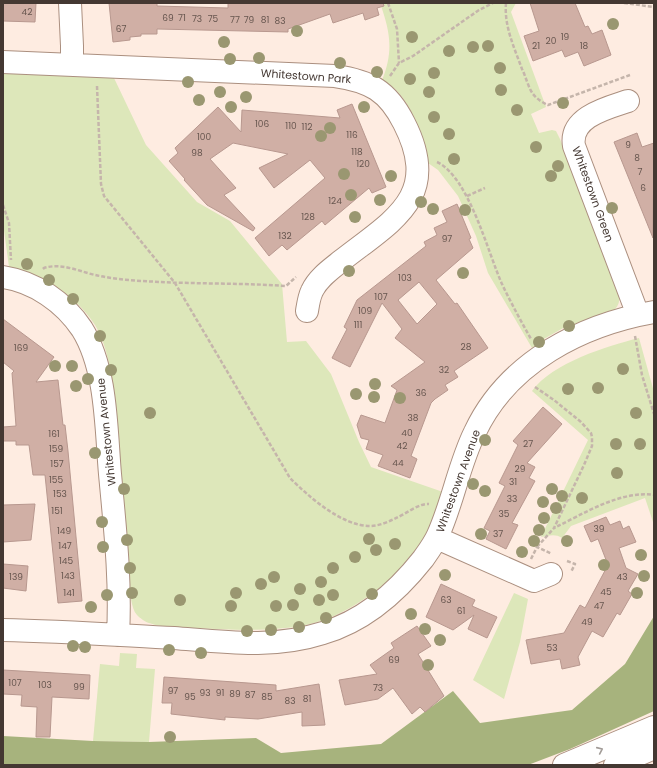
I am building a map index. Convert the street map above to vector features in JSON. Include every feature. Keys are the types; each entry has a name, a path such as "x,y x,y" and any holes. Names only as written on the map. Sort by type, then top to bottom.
{"main road":[{"path":"70,3 72,65"},
{"name":"Whitestown Park","path":"3,62 335,76 356,79 368,84 388,82 389,99 398,110 407,127 413,146 418,170 417,184 412,198 391,222 323,275 312,290 307,311"},
{"name":"Whitestown Green","path":"628,101 587,118 575,131 573,138 574,146 642,321"},
{"name":"Whitestown Avenue","path":"7,278 33,286 46,293 62,306 82,330 96,362 101,383 107,432 118,562 120,605 118,635"},
{"name":"Whitestown Avenue","path":"3,630 118,635 259,644 295,641 324,633 357,618 389,596 414,571 437,538 474,432 488,408 517,374 554,347 586,331 642,321"},
{"name":"Whitestown Avenue","path":"437,538 534,581 551,574"},
{"path":"564,765 654,727"},
{"path":"615,765 654,748"}],"path":[{"path":"388,3 397,29 399,63"},
{"path":"388,82 399,63 413,56 479,10 493,3"},
{"path":"506,3 506,23 516,52 534,95 543,103 548,104 630,75"},
{"path":"624,3 654,7"},
{"path":"97,83 101,184 104,196 175,282 290,478 306,495 328,510 353,523 371,526 387,522 420,505 432,504 435,497 451,501"},
{"path":"434,160 441,163 464,190 502,285 540,356"},
{"path":"467,196 485,188"},
{"path":"3,205 9,223 7,278"},
{"path":"33,286 44,268 50,266 62,266 117,279 286,286 300,274"},
{"path":"642,321 642,375 654,414"},
{"path":"537,548 554,528"}],"green space":[{"path":"380,3 516,3 511,12 546,107 531,114 539,133 552,130 556,131 560,139 617,282 619,301 613,311 565,327 542,340 532,348 488,273 476,236 458,196 438,170 428,163 417,124 402,97 395,89 382,80 388,60 389,41 386,23"},
{"path":"3,73 114,78 146,145 197,202 230,221 282,284 287,342 306,341 331,374 371,467 443,492 429,529 414,554 398,572 371,595 328,619 306,625 279,629 238,630 167,627 144,621 137,615 133,609 129,583 111,375 101,337 87,314 68,295 46,281 9,267 3,223"},
{"path":"639,338 654,392 654,525 645,498 571,526 562,538 554,535 541,537 588,440 532,391 541,381 566,364 596,351"},
{"path":"514,593 528,599 520,642 504,699 473,680"},
{"path":"654,616 654,711 570,749 528,765 3,765 3,736 93,741 149,742 256,738 281,753 381,744 453,691 480,723 572,710 625,664"},
{"path":"120,653 137,654 136,668 155,669 149,742 93,741 100,664 119,666"}],"building":[{"path":"3,3 36,3 35,22 3,21"},
{"path":"109,3 157,3 157,6 228,8 228,3 383,3 384,6 377,8 379,15 365,20 363,13 333,23 330,14 288,29 288,32 157,29 157,34 141,34 141,36 130,37 130,40 113,42"},
{"path":"530,3 575,3 585,27 588,26 592,34 602,30 611,55 584,66 578,52 565,57 562,50 533,61 524,36 539,31"},
{"path":"352,104 386,187 372,193 369,188 325,225 322,221 287,250 282,245 269,256 255,238 325,178 310,160 274,188 259,168 288,154 233,143 210,159 236,188 224,195 255,228 253,231 207,205 169,161 178,153 175,148 218,107 241,132 242,110 340,118 337,110"},
{"path":"637,133 642,147 654,143 653,238 614,142"},
{"path":"457,204 471,238 469,239 473,248 436,280 455,304 457,303 488,348 454,371 458,377 445,385 448,390 431,403 411,456 417,459 410,478 378,466 383,455 366,449 369,440 361,438 357,425 361,415 385,423 397,390 391,386 425,362 395,338 402,329 382,303 350,367 332,358 347,329 344,327 357,300 426,246 424,242 437,235 434,228 447,222 442,211","holes":["419,282 437,304 417,324 398,300"]},
{"path":"3,319 54,357 36,382 58,380 63,425 65,425 68,451 82,601 58,603 45,475 33,475 29,445 16,445 16,441 3,441 3,427 16,426 12,373 14,371 3,362"},
{"path":"543,407 562,424 527,463 535,467 529,478 535,481 512,523 518,525 506,549 486,539 490,531 484,528 505,486 499,483 518,445 513,441"},
{"path":"35,504 31,540 3,542 3,505"},
{"path":"606,517 610,525 620,521 623,529 629,526 636,542 619,548 626,568 638,574 628,591 632,594 620,615 617,613 603,637 592,631 578,657 580,665 562,669 560,659 531,664 526,640 564,633 580,605 585,608 608,565 598,539 591,542 584,526"},
{"path":"3,564 28,566 26,591 3,588"},
{"path":"441,584 475,600 472,606 497,617 487,638 468,629 474,615 453,630 426,617"},
{"path":"417,626 431,646 418,654 444,696 425,712 420,707 412,714 393,688 378,699 345,705 339,680 377,674 370,665 394,648 391,643"},
{"path":"3,670 90,675 89,699 52,697 50,737 36,737 37,707 21,706 22,695 3,694"},
{"path":"164,677 276,685 276,691 319,684 325,725 302,726 302,712 258,719 225,717 225,720 171,714 172,703 162,703"}]}
